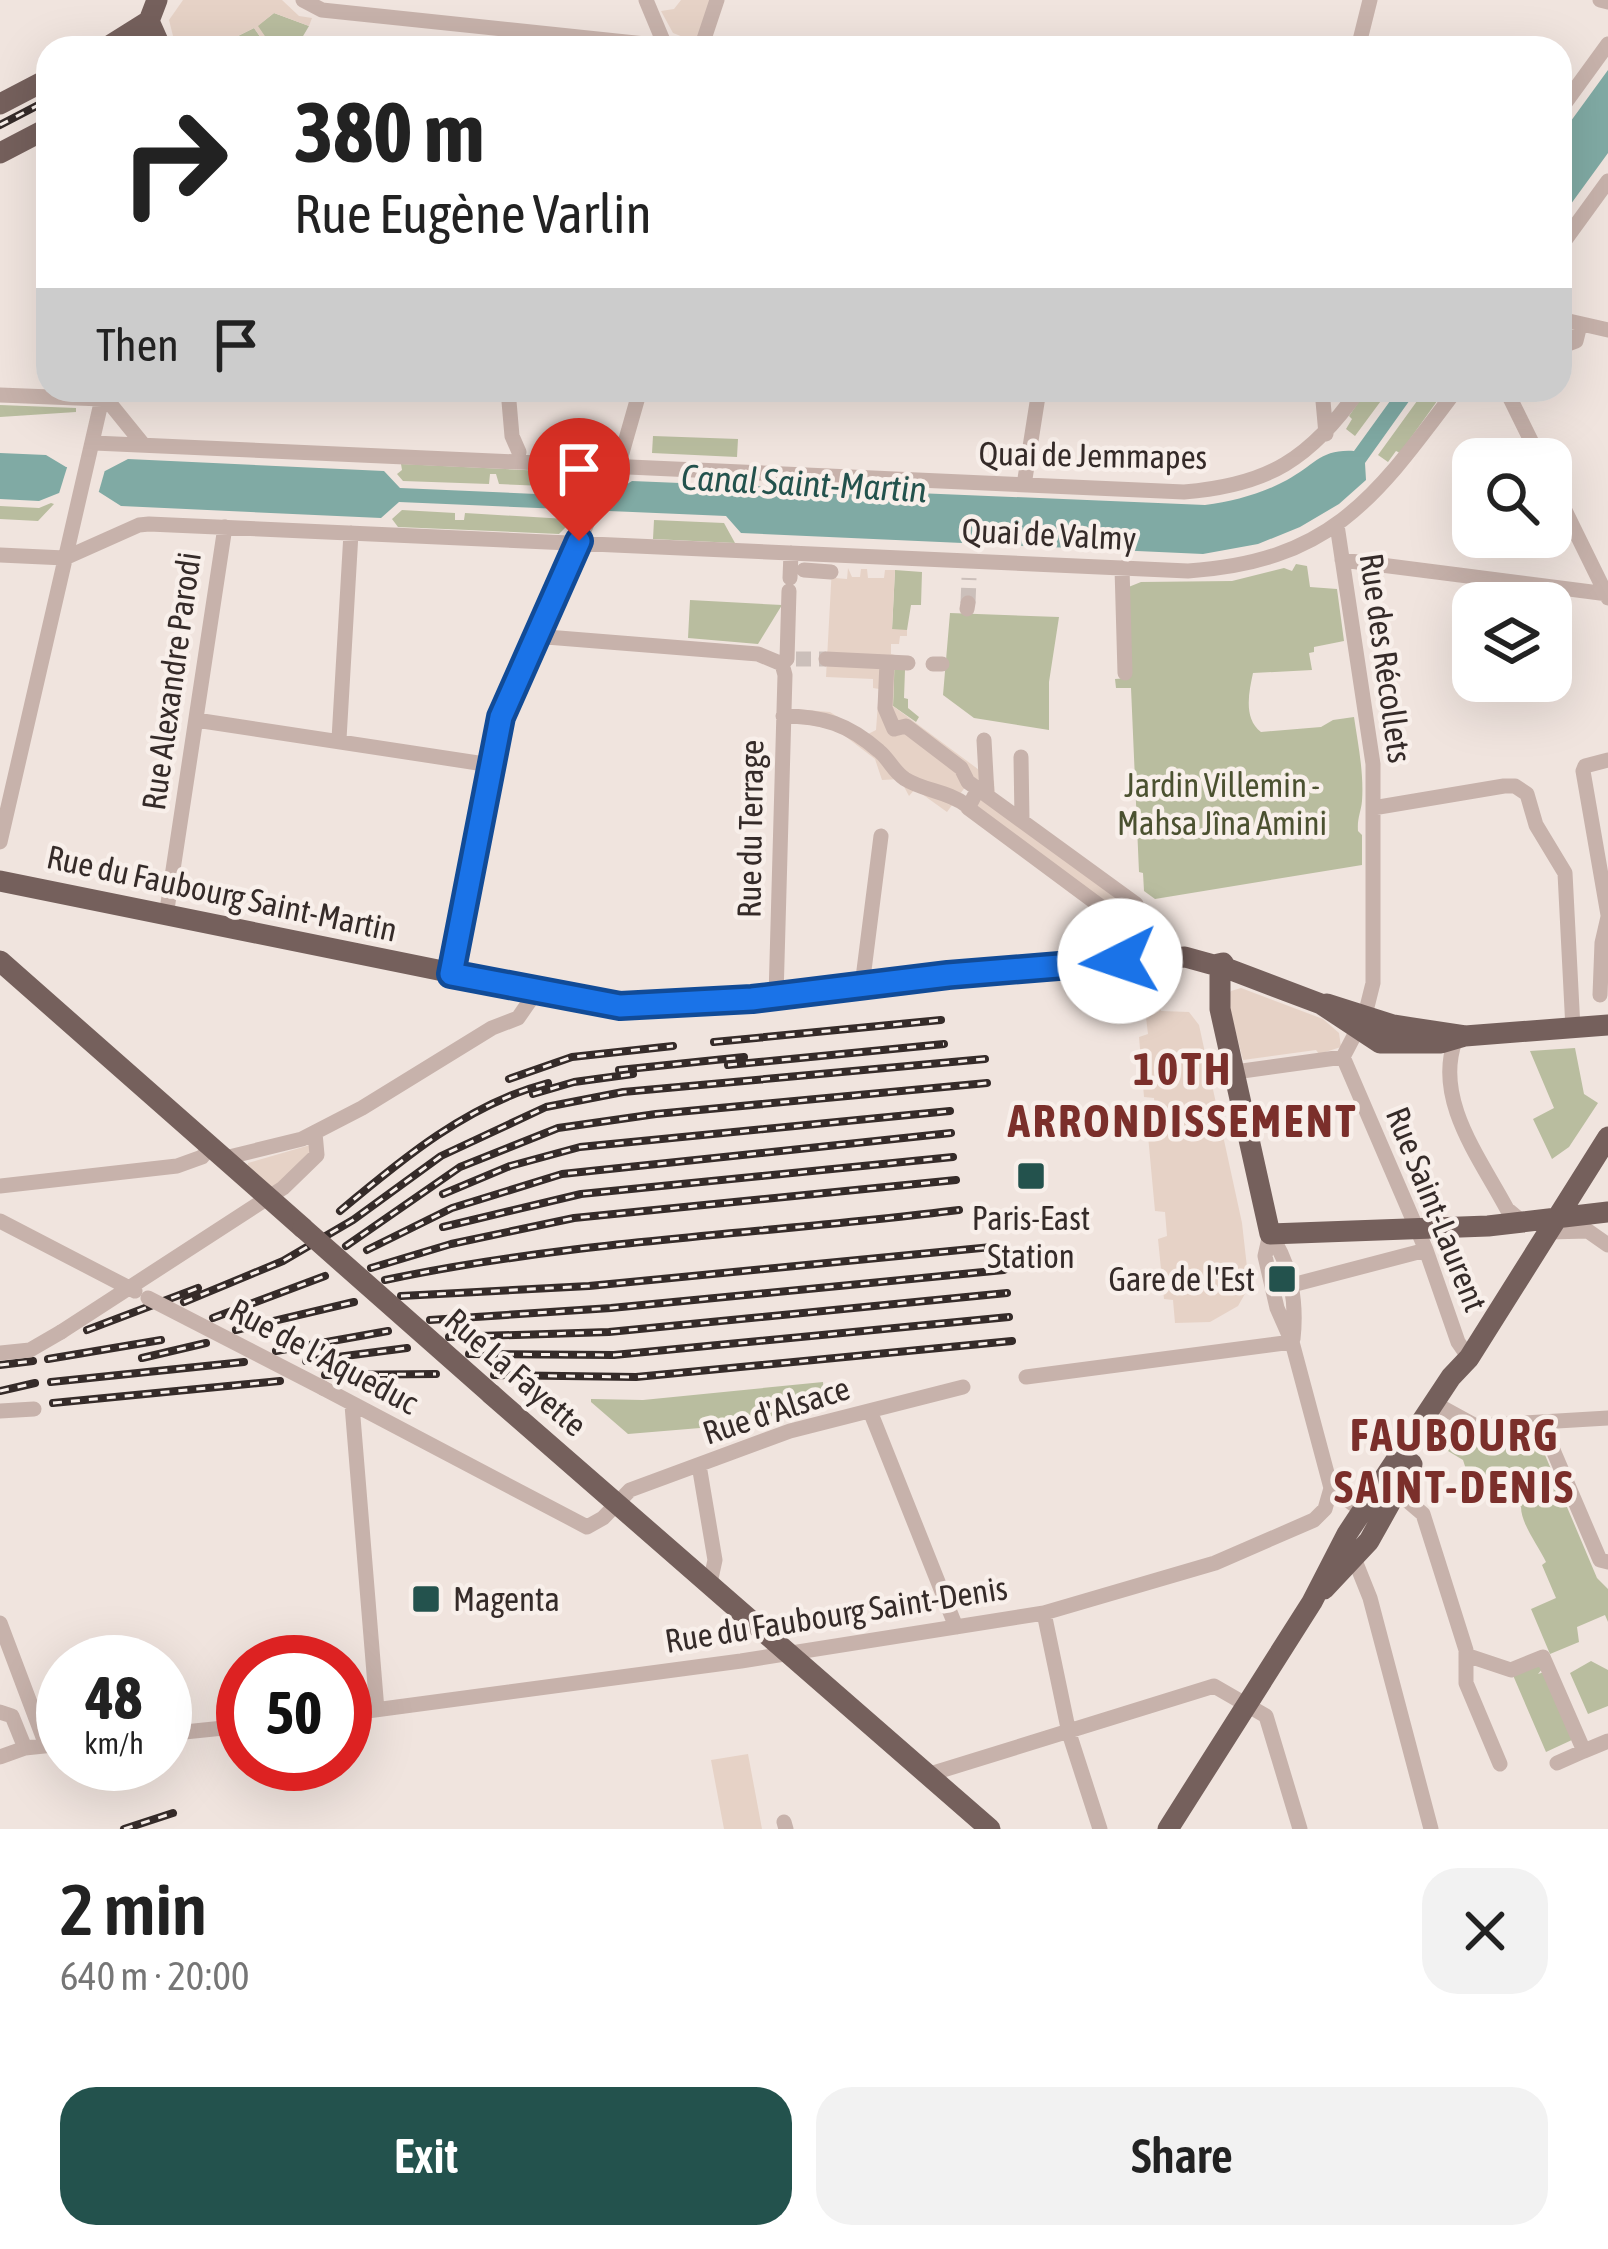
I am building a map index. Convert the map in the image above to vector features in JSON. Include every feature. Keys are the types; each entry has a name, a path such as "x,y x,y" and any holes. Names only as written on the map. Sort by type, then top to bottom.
{"main road":[{"path":"121,36 153,11"},
{"path":"0,104 36,85"},
{"path":"0,153 36,134"},
{"name":"Rue du Faubourg Saint-Martin","path":"0,881 620,1006 776,997 1186,957 1321,1004 1360,1023 1394,1024 1460,1038 1573,1029 1601,1013"},
{"name":"Rue La Fayette","path":"0,961 676,1559 710,1583 990,1829"},
{"path":"1220,970 1220,1009 1270,1234 1488,1226 1519,1219 1552,1224 1608,1213"},
{"path":"1312,1602 1369,1541 1440,1407 1450,1377 1469,1358 1608,1136"},
{"path":"1168,1829 1312,1602 1327,1568 1440,1407"}],"street":[{"path":"304,0 322,10 376,7 591,36"},
{"path":"646,0 666,36"},
{"path":"705,36 717,0"},
{"path":"1361,36 1370,0"},
{"path":"1572,94 1608,44"},
{"path":"1572,230 1608,181"},
{"path":"1572,323 1608,329"},
{"path":"1572,342 1580,325"},
{"path":"0,395 36,395"},
{"path":"0,842 102,402"},
{"path":"109,402 142,443"},
{"path":"509,402 512,436 519,452"},
{"path":"451,974 484,763 534,636 590,518 592,483 627,444 637,402"},
{"path":"1024,485 1037,402"},
{"path":"1323,402 1326,434"},
{"name":"Quai de Jemmapes","path":"94,442 1184,492 1214,490 1271,472 1326,434 1350,402"},
{"name":"Quai de Valmy","path":"794,572 1235,568 1285,553 1360,509 1447,402"},
{"path":"1512,402 1530,438"},
{"name":"Quai de Valmy","path":"0,555 65,558 139,524 579,541 794,572 831,572"},
{"name":"Rue des Récollets","path":"1336,525 1373,764 1373,983 1360,1023"},
{"path":"1572,525 1607,596"},
{"name":"Rue Alexandre Parodi","path":"166,916 225,527"},
{"path":"339,740 351,532"},
{"path":"1342,560 1607,596"},
{"path":"1122,568 1125,673"},
{"name":"Rue du Terrage","path":"776,997 783,716 794,572"},
{"path":"534,636 788,660"},
{"path":"826,659 896,662 885,708 894,729"},
{"path":"783,716 839,723 881,752 890,767 909,782 957,798 1134,932 1141,959"},
{"path":"196,720 484,763"},
{"path":"881,752 894,729 906,726 961,767 968,782 1128,897 1143,922 1141,959"},
{"path":"966,805 982,791 983,729"},
{"path":"1021,757 1022,819"},
{"path":"1601,1013 1602,944 1608,916 1583,771 1585,766 1608,760"},
{"path":"1373,808 1504,786 1515,785 1527,794 1536,825 1565,873 1573,1029"},
{"path":"862,986 881,836"},
{"path":"1124,924 1143,922"},
{"path":"0,1186 177,1166 218,1152 315,1133 492,1028 518,1018 536,992"},
{"path":"1235,1072 1343,1057 1360,1023"},
{"path":"1460,1038 1447,1070 1450,1101 1507,1209 1519,1219"},
{"name":"Rue Saint-Laurent","path":"1343,1057 1426,1250 1458,1342 1469,1358"},
{"path":"0,1353 30,1350 269,1197 317,1155 315,1133"},
{"name":"Rue de l'Aqueduc","path":"0,1221 584,1527 595,1525 616,1505"},
{"path":"1552,1224 1588,1231 1608,1245"},
{"path":"1270,1234 1265,1256 1296,1313 1292,1342 1330,1489 1364,1512 1365,1528 1351,1561 1370,1598 1431,1829"},
{"path":"1281,1288 1426,1250"},
{"path":"1026,1377 1292,1342"},
{"name":"Rue d'Alsace","path":"616,1505 630,1490 790,1431 963,1387"},
{"path":"352,1405 377,1710"},
{"path":"1440,1407 1476,1426 1608,1418"},
{"path":"0,1411 34,1409"},
{"path":"870,1411 956,1627"},
{"path":"1541,1422 1604,1561"},
{"path":"699,1466 715,1560 710,1583"},
{"name":"Rue du Faubourg Saint-Denis","path":"372,1711 1044,1613 1215,1563 1320,1514 1330,1501 1330,1489"},
{"path":"1396,1491 1423,1514 1466,1655 1466,1683 1500,1764"},
{"path":"1044,1613 1069,1732 1100,1829"},
{"path":"0,1623 36,1713"},
{"path":"1466,1655 1510,1670 1543,1657 1584,1751"},
{"path":"927,1775 1214,1686 1266,1716 1300,1829"},
{"path":"25,1748 6,1714 32,1707"},
{"path":"1557,1762 1608,1741"},
{"path":"0,1757 36,1747"}],"green space":[{"path":"274,13 309,26 303,36 264,36 257,26"},
{"path":"1359,402 1380,402 1355,436 1346,429"},
{"path":"1416,402 1436,402 1400,453 1396,451 1388,462 1378,455"},
{"path":"0,405 76,408 76,412 0,417"},
{"path":"653,436 738,439 737,457 652,453"},
{"path":"401,464 565,472 569,487 499,484 496,474 490,474 489,484 403,481 397,474"},
{"path":"51,503 38,521 0,519 0,506 39,508"},
{"path":"402,510 455,513 455,520 464,520 465,513 567,519 567,526 559,534 398,527 392,519"},
{"path":"654,520 724,523 735,543 653,539"},
{"name":"Jardin Villemin - Mahsa Jîna Amini","path":"1296,564 1307,566 1310,587 1337,589 1344,641 1314,647 1309,653 1312,670 1253,673 1250,712 1261,732 1321,727 1354,717 1362,780 1358,831 1362,865 1155,899 1144,891 1143,873 1139,872 1131,688 1116,688 1115,679 1129,678 1126,588 1141,582 1232,581 1284,568 1292,571"},
{"path":"895,570 922,572 921,605 911,605 907,630 892,630"},
{"path":"690,600 782,605 758,644 688,638"},
{"path":"950,613 1059,617 1049,682 1049,730 974,718 943,695"},
{"path":"894,669 905,670 904,698 919,717 916,722 893,706"},
{"path":"1575,1048 1584,1094 1598,1103 1569,1147 1552,1159 1533,1119 1554,1108 1530,1051"},
{"path":"823,1382 824,1396 748,1424 628,1434 591,1402 591,1399 643,1400"},
{"path":"1537,1436 1597,1578 1608,1589 1608,1622 1605,1615 1577,1627 1579,1642 1550,1654 1531,1609 1556,1598 1521,1507 1489,1491 1474,1494 1463,1460 1448,1451 1451,1442"},
{"path":"1591,1661 1608,1670 1608,1706 1588,1714 1570,1673"},
{"path":"1541,1664 1538,1674 1544,1672 1574,1739 1546,1752 1512,1673"}],"shaded area":[{"path":"183,0 282,0 299,16 312,18 309,26 274,13 258,26 265,36 254,28 238,36 173,36 169,20"},
{"path":"681,0 712,0 698,36 673,33 661,11 674,9"},
{"path":"832,567 835,578 847,579 848,568 852,577 860,577 861,569 867,569 868,578 884,578 885,570 895,570 892,629 907,630 907,636 891,644 895,655 893,706 994,781 995,796 971,779 947,812 915,789 909,796 900,779 882,780 875,759 837,730 804,724 794,709 830,712 866,735 876,730 879,689 873,688 873,679 826,677"},
{"path":"979,794 1131,905 1137,919 1124,920 972,808"},
{"path":"1241,988 1323,1019 1339,1033 1341,1047 1319,1054 1316,1050 1243,1060 1227,998"},
{"path":"1160,1006 1161,1011 1189,1012 1199,1025 1242,1223 1246,1292 1238,1306 1210,1322 1175,1323 1173,1300 1164,1299 1158,1239 1167,1236 1165,1212 1155,1211 1147,1125 1156,1122 1154,1098 1144,1097 1139,1037 1148,1034 1145,1009"},
{"path":"310,1145 313,1152 272,1188 247,1170 248,1163"},
{"path":"748,1754 762,1829 724,1829 711,1760"}],"water":[{"path":"1608,70 1608,153 1572,202 1572,120"},
{"path":"1389,402 1408,402 1365,463 1366,480 1339,504 1258,544 1203,554 741,533 726,516 399,502 381,518 121,506 99,492 59,493 39,501 0,499 0,453 46,455 66,467 105,471 128,459 384,471 400,488 606,497 632,481 1205,505 1257,493 1325,455 1354,451"}],"pier":[{"path":"69,461 107,463 97,498 57,500"}],"tunnel":[{"path":"968,603 969,578"},
{"path":"796,659 826,659"}],"railway":[{"path":"0,125 36,106"},
{"path":"714,1042 941,1020"},
{"path":"728,1065 944,1044"},
{"path":"509,1079 572,1057 673,1046"},
{"path":"619,1070 744,1057"},
{"path":"184,1302 283,1261 353,1220 441,1156 546,1107 623,1092 985,1059"},
{"path":"533,1094 574,1082 633,1074"},
{"path":"340,1211 463,1119 548,1083"},
{"path":"346,1246 460,1167 558,1128 656,1114 987,1083"},
{"path":"443,1194 510,1166 580,1147 950,1111"},
{"path":"367,1250 452,1208 562,1174 951,1133"},
{"path":"443,1227 581,1194 953,1157"},
{"path":"371,1268 451,1244 574,1218 956,1180"},
{"path":"385,1280 599,1247 959,1210"},
{"path":"401,1296 589,1286 1002,1246"},
{"path":"430,1320 611,1308 1004,1270"},
{"path":"213,1318 325,1276"},
{"path":"87,1330 198,1288"},
{"path":"449,1337 609,1332 1007,1293"},
{"path":"236,1330 354,1302"},
{"path":"469,1354 614,1355 1009,1317"},
{"path":"276,1351 388,1331"},
{"path":"48,1359 161,1340"},
{"path":"494,1375 636,1377 1012,1341"},
{"path":"142,1358 206,1343"},
{"path":"306,1361 407,1348"},
{"path":"0,1365 33,1361"},
{"path":"51,1382 244,1362"},
{"path":"325,1375 436,1374"},
{"path":"53,1403 280,1381"},
{"path":"0,1391 35,1383"},
{"path":"124,1829 173,1813"}],"place":[{"name":"Paris-East Station","path":"1031,1176"},
{"name":"Gare de l'Est","path":"1282,1279"},
{"name":"Magenta","path":"426,1599"}],"district":[{"name":"10TH ARRONDISSEMENT","path":"1183,1095"},
{"name":"FAUBOURG SAINT-DENIS","path":"1455,1461"}],"route":[{"path":"579,541 501,717 451,974 620,1006 752,999 948,975 1120,961"}],"water label":[{"name":"Canal Saint-Martin","path":"804,483"}]}
